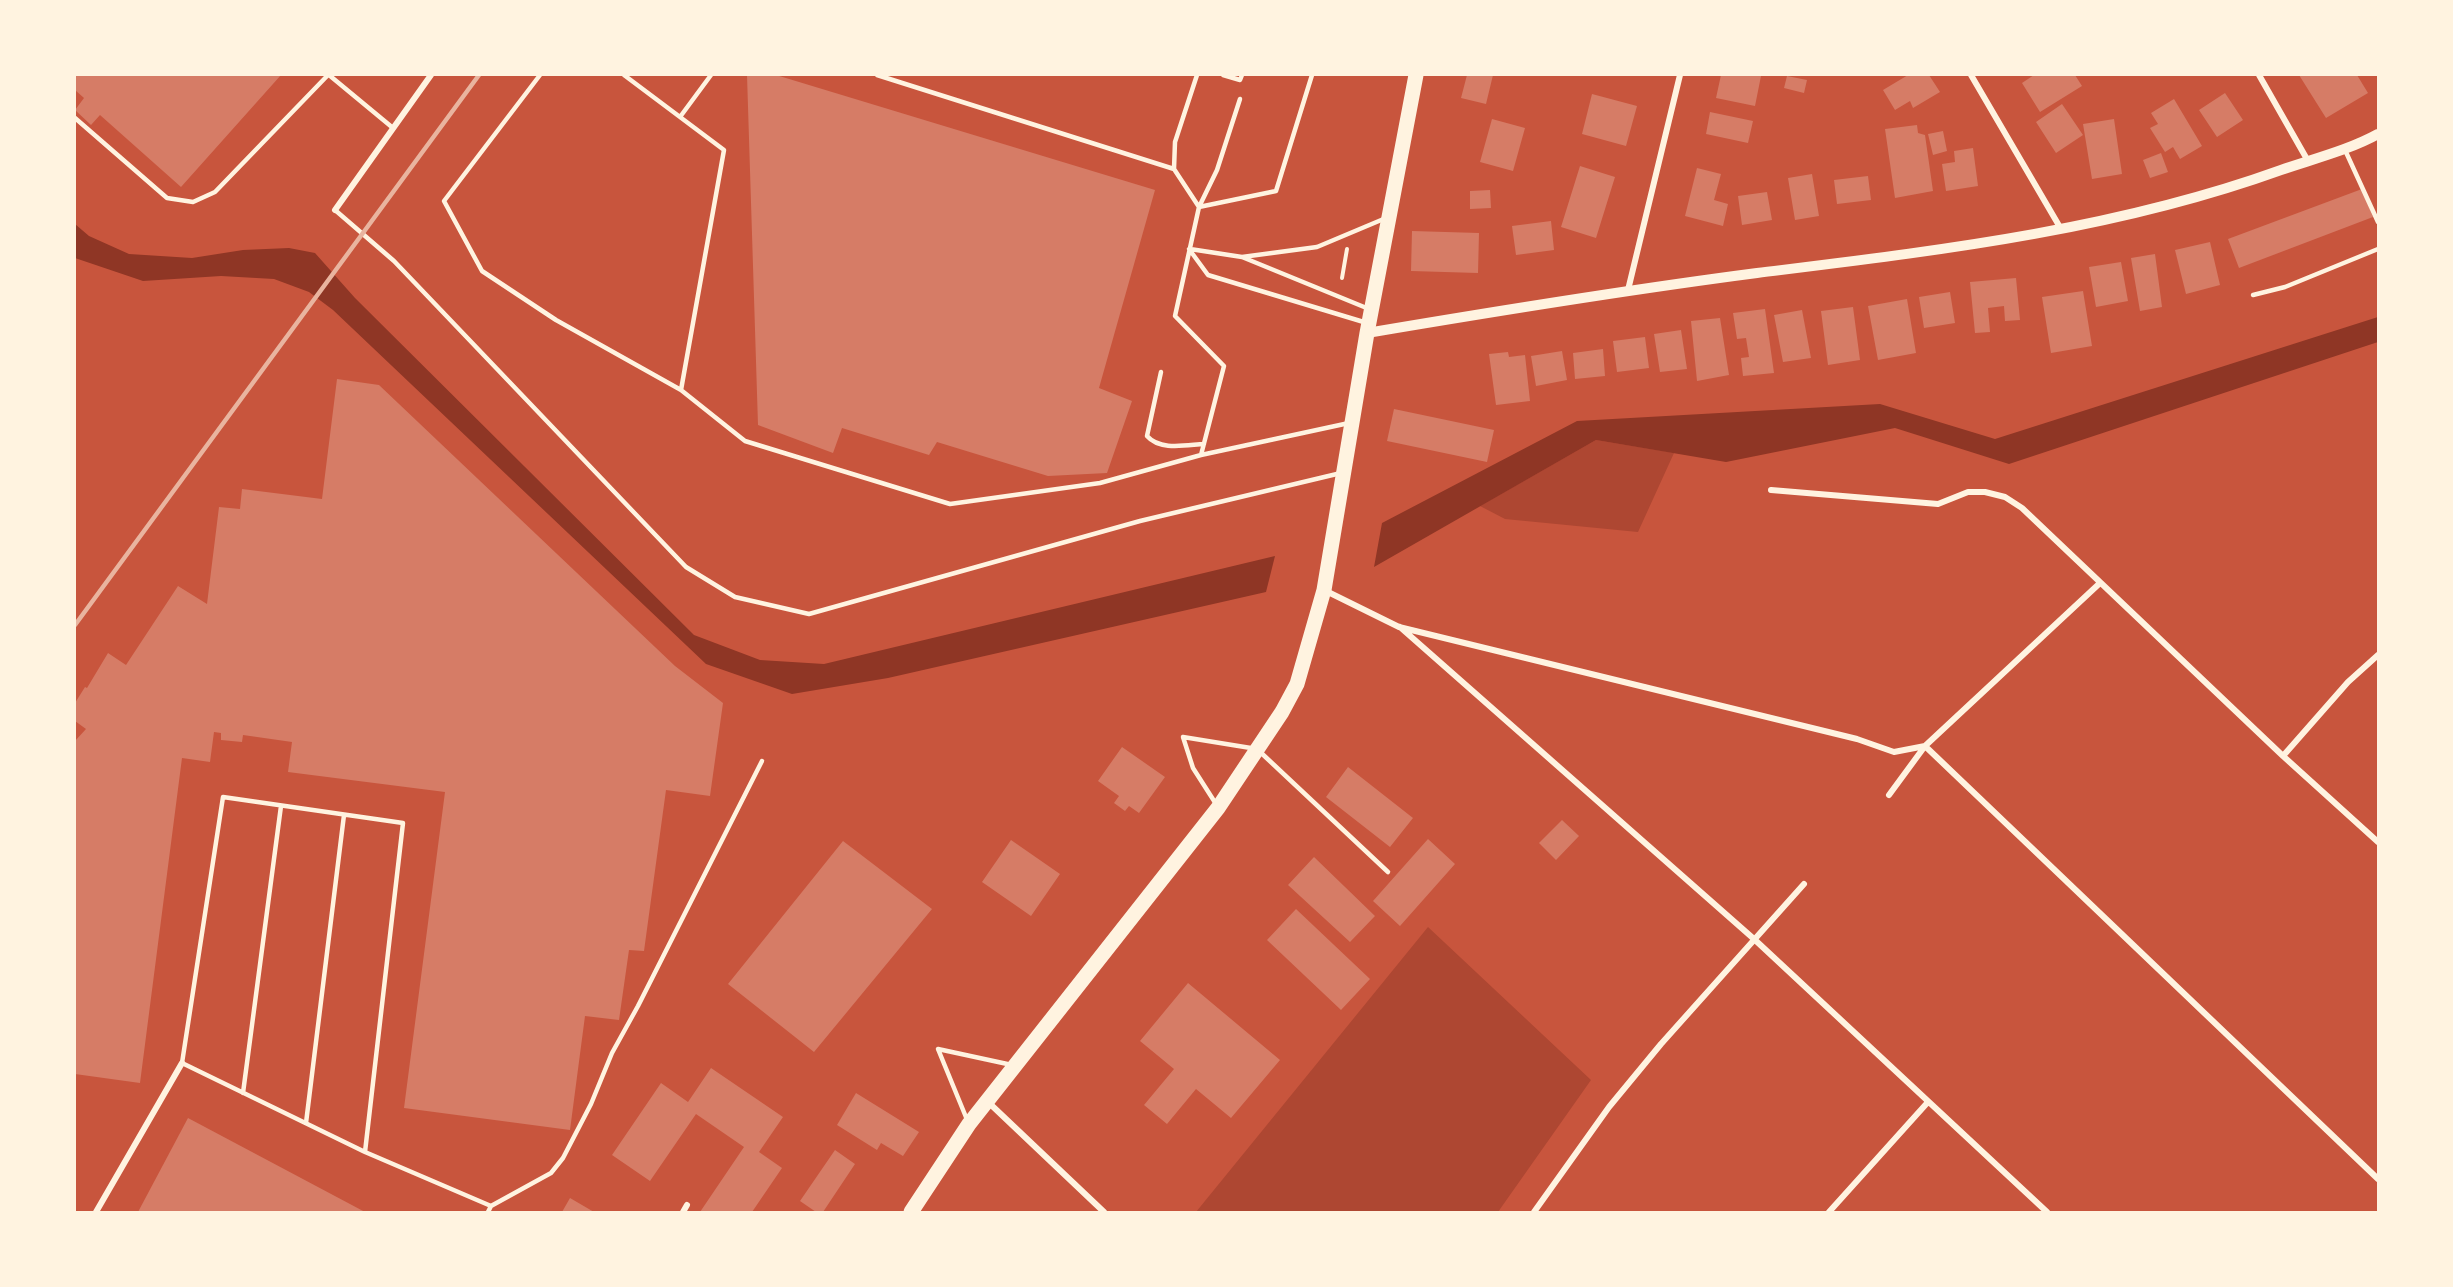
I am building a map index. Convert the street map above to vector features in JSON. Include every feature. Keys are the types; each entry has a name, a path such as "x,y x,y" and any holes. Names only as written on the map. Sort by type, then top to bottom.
{"main road":[{"path":"911,1212 969,1124 1218,808 1282,712 1296,684 1324,590 1369,322 1416,75"}],"street":[{"path":"335,210 431,75"},
{"path":"1628,290 1680,75"},
{"path":"1971,75 2062,230"},
{"path":"2259,75 2308,161"},
{"path":"1369,322 1924,252 2062,230 2167,206 2247,183 2378,134"},
{"path":"1771,490 1938,504 1968,492 1985,492 2005,497 2022,508 2283,756 2378,842"},
{"path":"1889,795 1925,746 2100,583"},
{"path":"1324,590 1399,627 1857,739 1894,752 1925,746"},
{"path":"1399,627 1754,939 2047,1212"},
{"path":"2283,756 2348,682 2378,655"},
{"path":"1925,746 2378,1179"},
{"path":"1534,1212 1609,1107 1661,1044 1804,884"},
{"path":"96,1212 182,1063"},
{"path":"987,1101 1104,1212"},
{"path":"1828,1212 1928,1102"},
{"path":"683,1212 687,1205"}],"lane":[{"path":"75,118 166,198 193,202 215,192 328,75 393,128"},
{"path":"540,75 444,201 482,272 556,320 681,390 745,441 950,504 1100,483 1201,455 1352,423"},
{"path":"624,75 724,150 681,390"},
{"path":"680,117 711,75"},
{"path":"877,75 1174,168"},
{"path":"1197,75 1175,142 1174,168 1199,207"},
{"path":"1223,75 1240,80 1242,75"},
{"path":"1199,207 1276,191 1312,75"},
{"path":"1201,455 1224,366 1175,316 1199,207 1217,170 1240,99"},
{"path":"2344,148 2378,222"},
{"path":"335,210 394,261 686,567 735,597 809,614 1140,521 1343,473"},
{"path":"1189,249 1242,257 1317,247 1389,217"},
{"path":"1189,249 1208,275 1369,322"},
{"path":"2253,295 2285,287 2378,249"},
{"path":"1242,257 1369,322"},
{"path":"1161,372 1147,436 1152,441 1172,446 1204,444"},
{"path":"1218,808 1193,768 1183,737 1257,749 1388,872"},
{"path":"488,1212 491,1206 551,1173 563,1158 591,1104 612,1053 762,761"},
{"path":"365,1152 403,824 223,797 182,1063 365,1152 491,1206"},
{"path":"243,1093 281,806"},
{"path":"306,1123 344,815"},
{"path":"969,1124 938,1049 1014,1065"}],"path":[{"path":"1342,278 1347,248"}],"shaded area":[{"path":"75,224 89,236 129,254 192,258 243,250 289,248 315,253 355,298 694,635 760,660 824,664 1275,556 1266,592 888,678 792,694 706,664 333,310 309,292 274,279 221,276 143,281 75,258"},
{"path":"2378,317 2378,342 2009,464 1895,428 1726,462 1596,440 1374,567 1382,523 1577,421 1880,404 1995,439"},
{"path":"1596,440 1674,453 1638,532 1505,519 1480,506"},
{"path":"1428,927 1591,1080 1498,1212 1196,1212"}],"building":[{"path":"75,75 281,75 181,187 100,115 91,125 75,110 84,98 75,90"},
{"path":"747,75 776,75 1155,190 1099,388 1132,401 1107,473 1048,476 937,442 929,455 842,428 833,453 758,425"},
{"path":"1467,75 1493,75 1486,104 1461,98"},
{"path":"1721,75 1761,76 1755,106 1716,98"},
{"path":"1908,75 1929,75 1940,92 1913,108 1910,101 1895,110 1883,90"},
{"path":"2034,75 2075,75 2082,86 2040,112 2022,83"},
{"path":"2299,75 2357,75 2368,93 2326,118"},
{"path":"1787,76 1807,80 1804,93 1784,88"},
{"path":"2225,93 2243,120 2217,137 2199,110"},
{"path":"1592,94 1637,106 1626,146 1582,134"},
{"path":"2174,99 2202,146 2180,159 2173,147 2165,152 2150,128 2158,124 2151,113"},
{"path":"2062,104 2083,135 2056,153 2036,122"},
{"path":"1710,112 1753,121 1748,143 1706,134"},
{"path":"1492,119 1525,128 1513,171 1480,162"},
{"path":"2114,119 2122,174 2092,179 2083,124"},
{"path":"1917,125 1918,133 1925,135 1933,191 1895,198 1885,129"},
{"path":"1943,131 1947,151 1933,155 1928,134"},
{"path":"1973,148 1978,186 1946,191 1942,164 1955,162 1954,151"},
{"path":"2161,153 2168,172 2150,178 2143,160"},
{"path":"1580,166 1615,177 1596,238 1561,227"},
{"path":"1697,168 1721,174 1714,200 1728,204 1723,226 1685,216"},
{"path":"1812,174 1819,216 1795,220 1788,178"},
{"path":"1868,176 1871,200 1837,204 1834,180"},
{"path":"2362,189 2373,217 2239,268 2228,239"},
{"path":"1490,190 1491,208 1470,209 1470,191"},
{"path":"1767,192 1772,220 1742,225 1738,196"},
{"path":"1551,221 1554,250 1516,255 1512,226"},
{"path":"1412,231 1479,233 1478,273 1411,271"},
{"path":"2210,242 2220,285 2186,294 2175,250"},
{"path":"2155,254 2162,307 2140,311 2131,258"},
{"path":"2121,262 2128,301 2096,307 2089,267"},
{"path":"2016,278 2020,320 2005,321 2004,306 1988,308 1990,332 1975,333 1970,282"},
{"path":"2083,291 2092,346 2051,353 2042,297"},
{"path":"1950,292 1955,323 1924,328 1919,297"},
{"path":"1907,299 1916,353 1878,360 1868,306"},
{"path":"1853,307 1860,360 1828,365 1821,311"},
{"path":"1765,309 1774,373 1743,376 1741,358 1749,357 1746,338 1737,339 1733,313"},
{"path":"1802,310 1811,358 1783,362 1774,315"},
{"path":"1720,318 1729,375 1697,381 1691,321"},
{"path":"1681,330 1687,369 1660,372 1654,334"},
{"path":"1645,337 1649,368 1617,372 1613,341"},
{"path":"1603,349 1605,376 1575,379 1573,353"},
{"path":"1562,351 1567,380 1536,386 1531,356"},
{"path":"1508,352 1509,357 1525,355 1530,401 1496,405 1489,354"},
{"path":"337,379 379,385 675,666 723,703 710,796 666,790 644,951 629,950 619,1020 585,1016 570,1130 404,1108 445,792 288,772 292,742 243,735 242,742 221,740 221,733 214,732 210,762 182,758 140,1083 75,1074 75,741 86,729 75,721 75,703 108,653 126,665 178,586 207,604 219,507 240,509 242,489 322,499"},
{"path":"1394,409 1494,430 1487,462 1387,441"},
{"path":"1122,747 1165,777 1139,813 1129,806 1125,811 1114,803 1119,796 1098,781"},
{"path":"1348,767 1413,818 1390,847 1326,797"},
{"path":"1562,820 1579,836 1556,860 1539,843"},
{"path":"1428,839 1455,864 1400,926 1373,901"},
{"path":"1011,840 1060,874 1031,916 982,882"},
{"path":"843,841 932,909 814,1052 728,984"},
{"path":"1314,857 1375,916 1350,942 1288,885"},
{"path":"1296,909 1370,979 1341,1010 1267,940"},
{"path":"1188,983 1280,1060 1231,1118 1196,1089 1167,1124 1144,1105 1174,1069 1140,1041"},
{"path":"711,1068 783,1117 759,1152 782,1168 752,1212 700,1212 744,1147 696,1114 650,1181 612,1155 661,1083 688,1102"},
{"path":"856,1093 919,1132 903,1156 881,1143 877,1150 837,1125"},
{"path":"188,1118 365,1212 138,1212"},
{"path":"835,1150 855,1164 823,1212 816,1212 800,1201"},
{"path":"570,1198 594,1212 562,1212"}],"railway":[{"path":"75,625 479,75"}]}
